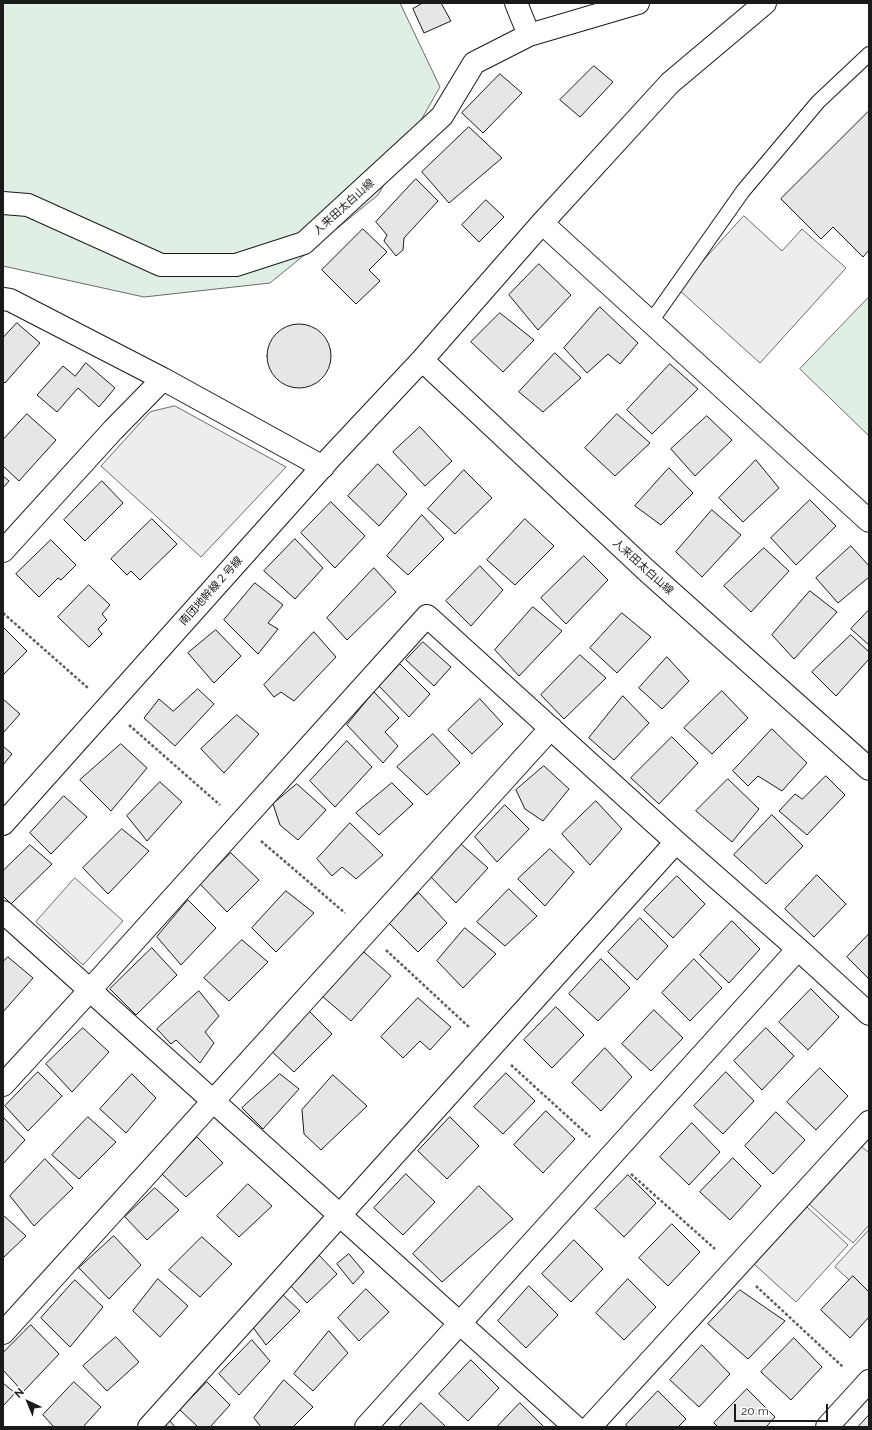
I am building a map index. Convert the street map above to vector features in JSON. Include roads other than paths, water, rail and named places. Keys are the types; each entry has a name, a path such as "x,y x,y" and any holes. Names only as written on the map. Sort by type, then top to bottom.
{"street":[{"path":"516,3 529,35"},
{"name":"人来田太白山線","path":"3,203 28,205 161,265 236,265 304,243 442,116 474,63 529,35 638,3"},
{"name":"南団地幹線２号線","path":"3,824 323,466 422,360 542,223 670,83 765,3"},
{"path":"542,223 869,521"},
{"path":"5,302 163,379 323,466"},
{"name":"人来田太白山線","path":"422,360 646,570 869,769"},
{"path":"3,551 108,436 163,379"},
{"path":"3,1086 427,616 676,842 798,948 869,1014"},
{"path":"3,1333 551,728"},
{"path":"149,1427 676,842"},
{"path":"3,912 575,1427"},
{"path":"366,1427 798,948"},
{"path":"590,1427 869,1122"},
{"path":"827,1427 869,1381"}],"lane":[{"path":"650,323 743,191 818,102 869,54"}]}
